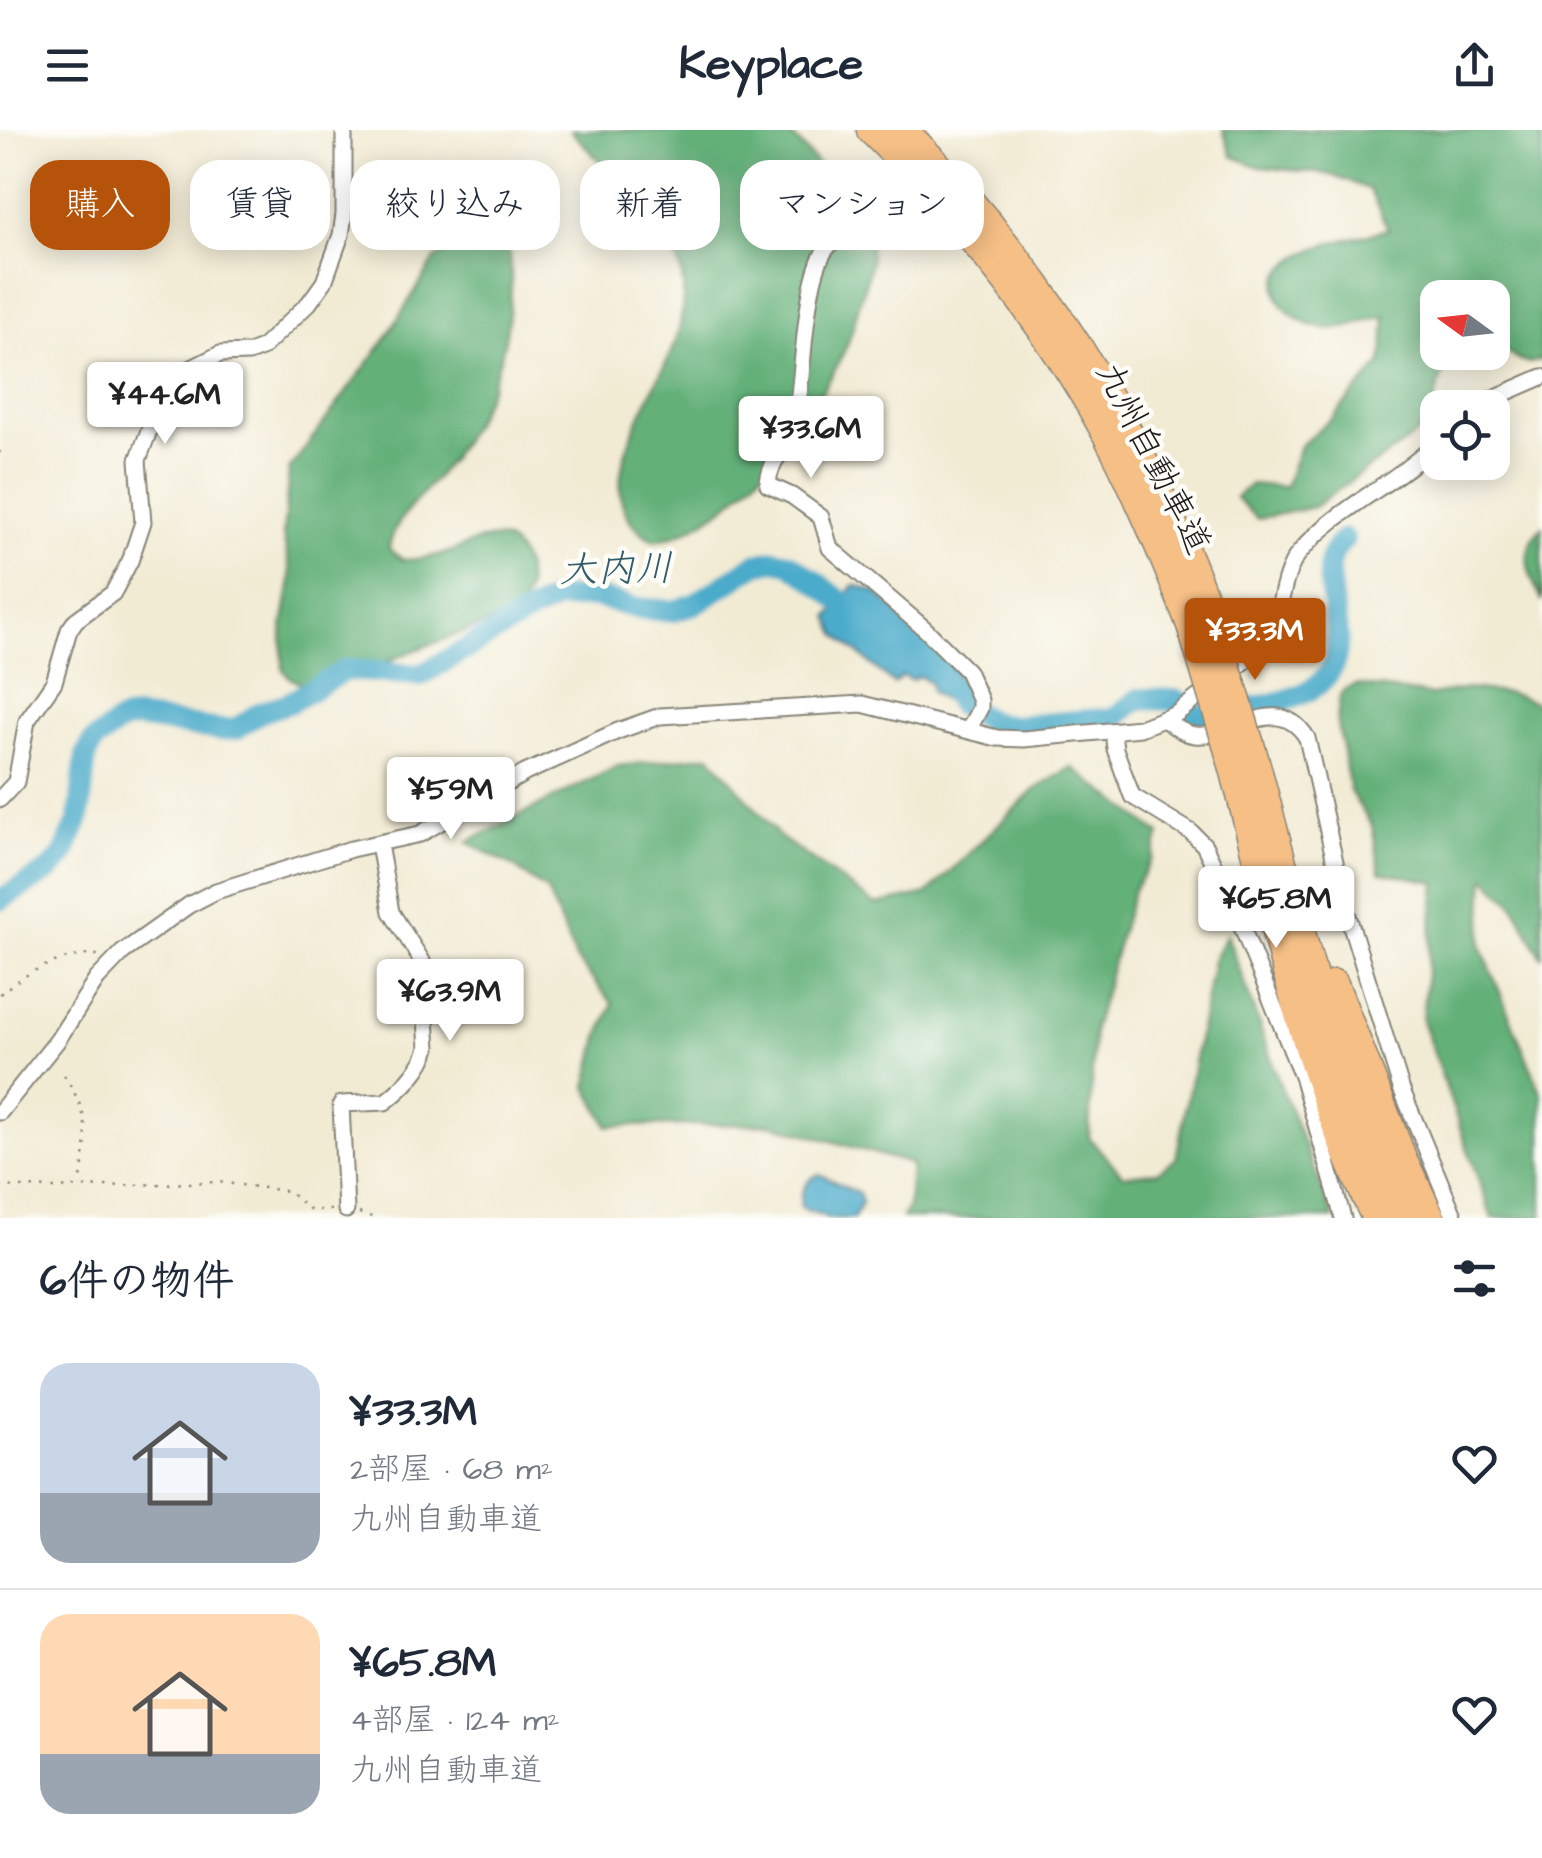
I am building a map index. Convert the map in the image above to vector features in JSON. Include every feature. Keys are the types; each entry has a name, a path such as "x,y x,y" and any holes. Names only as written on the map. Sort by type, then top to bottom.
{"highway":[{"name":"九州自動車道","path":"871,130 971,235 1050,342 1128,477 1201,622"},
{"name":"九州自動車道","path":"903,130 976,208 1024,267 1070,332 1153,478 1244,764 1304,1029 1332,1115 1376,1218"},
{"name":"九州自動車道","path":"1244,764 1263,791 1345,1074 1402,1218"},
{"path":"1263,791 1374,1088 1431,1218"}],"street":[{"path":"0,799 16,782 27,721 54,682 69,630 76,620 113,593 130,561 143,522 138,460 168,380 210,358 262,348 324,282 344,214 344,130"},
{"path":"826,250 815,275 794,428 768,470 768,485 821,517 830,548 924,628 966,671 980,700 969,729"},
{"path":"1510,391 1542,377"},
{"path":"0,1112 98,980 119,957 162,923 216,891 351,849 420,834 526,773 660,716 862,704 998,738 1113,731 1166,720 1266,645 1275,629 1296,556 1316,533 1420,455"},
{"path":"1166,720 1195,735 1273,716 1290,720 1306,738 1345,906 1402,1088 1455,1218"},
{"path":"1113,731 1115,749 1132,796 1191,832 1204,845 1232,900 1303,1079 1343,1218"},
{"path":"346,1210 342,1104 385,1102 406,1083 428,1048 422,961 390,912 379,844"}],"path":[{"path":"0,994 28,975 68,958 88,954 119,957"},
{"path":"64,1075 82,1103 86,1121 80,1187"},
{"path":"0,1186 218,1182 287,1192 311,1210 346,1210 376,1218"}],"green space":[{"path":"570,130 787,130 813,160 740,160 740,250 870,250 871,256 849,340 833,373 793,434 769,464 714,514 685,531 655,541 632,523 622,501 621,475 639,418 678,335 683,285 672,250 720,250 720,160 598,160"},
{"path":"1223,130 1542,130 1542,359 1528,363 1510,354 1510,280 1420,280 1420,370 1445,370 1437,390 1420,390 1420,432 1314,507 1257,519 1235,498 1251,484 1285,487 1300,446 1331,419 1382,363 1386,317 1334,329 1311,325 1298,319 1280,301 1278,279 1285,268 1308,252 1388,229 1369,189 1328,174 1259,167 1232,156"},
{"path":"449,250 510,253 509,314 496,371 473,424 402,519 389,549 403,560 501,539 519,553 526,569 524,598 515,613 325,689 307,687 283,670 282,633 290,586 283,535 289,470 384,341 436,258"},
{"path":"1542,527 1542,601 1528,554"},
{"path":"1356,685 1431,695 1467,689 1508,693 1534,701 1542,708 1542,958 1513,903 1485,877 1481,946 1542,1095 1542,1218 1492,1218 1422,1020 1436,882 1380,872 1372,826 1350,791 1337,720 1340,696"},
{"path":"710,755 780,837 876,905 927,894 1034,790 1072,767 1160,834 1153,858 1133,890 1094,1028 1089,1138 1123,1175 1157,1172 1176,1159 1213,960 1227,934 1281,1087 1334,1218 901,1218 908,1208 911,1164 772,1124 608,1126 587,1087 599,1037 613,1004 576,959 547,891 514,867 467,842 618,766"}],"water":[{"path":"854,585 875,591 949,657 959,678 974,695 958,711 931,691 931,684 919,676 911,680 902,676 894,684 837,635 829,617"},
{"path":"820,1174 859,1194 862,1202 854,1218 829,1218 801,1208 804,1187"}],"waterway":[{"name":"大内川","path":"945,681 959,704 991,722 1014,726 1114,718 1138,699 1178,700 1191,711 1209,716 1292,698 1319,684 1331,670 1336,655 1329,566 1344,539"},
{"name":"大内川","path":"0,900 50,870 63,856 79,819 86,755 93,742 121,721 136,718 236,729 259,713 291,702 345,670 421,675 557,599 595,597 636,608 674,611 695,604 756,564 774,560 789,563 864,619"}]}
